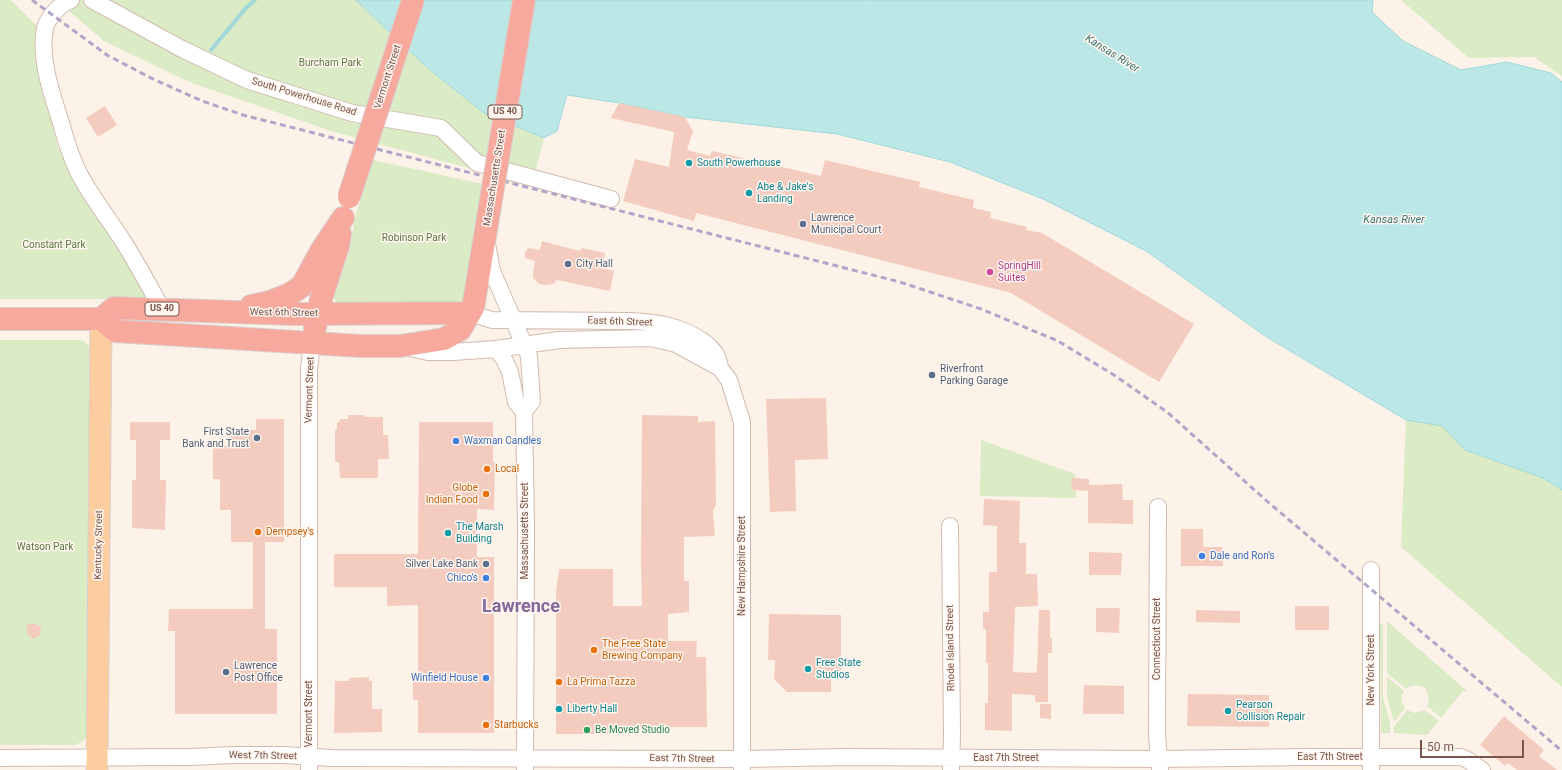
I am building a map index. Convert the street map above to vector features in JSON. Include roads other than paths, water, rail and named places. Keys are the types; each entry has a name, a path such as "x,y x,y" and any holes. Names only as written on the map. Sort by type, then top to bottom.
{"highway":[{"name":"Vermont Street","path":"312,343 321,299 338,246 343,218 349,197 413,0"},
{"name":"Massachusetts Street","path":"470,313 476,298 524,0"},
{"name":"US 40","path":"227,312 270,302 290,294 302,286 321,251 343,218"},
{"name":"West 6th Street","path":"101,319 114,308 318,314 470,313"},
{"name":"US 40","path":"101,319 115,331 312,343 400,346 444,339 460,330 470,313"},
{"path":"0,319 101,319"}],"main road":[{"name":"Kentucky Street","path":"97,764 101,319"}],"street":[{"path":"71,0 66,2 51,15 46,26 44,39 45,59 48,80 54,102 67,144 80,176 122,238 162,309"},
{"name":"South Powerhouse Road","path":"92,0 182,49 247,80 352,113 441,128 477,163 611,199"},
{"name":"Massachusetts Street","path":"486,231 492,271 529,356 532,401 524,412 526,526 525,764"},
{"name":"West 6th Street","path":"470,313 492,320 514,320"},
{"name":"East 6th Street","path":"514,320 630,321 669,325 694,336 709,347 716,354 720,368"},
{"name":"East 6th Street","path":"525,345 559,340 650,338 676,344 720,368"},
{"name":"Vermont Street","path":"309,763 309,369 312,343"},
{"path":"400,346 428,352 496,350 525,345"},
{"name":"Massachusetts Street","path":"496,350 504,359 510,372 516,402 524,412"},
{"name":"New Hampshire Street","path":"720,368 730,380 742,422 742,765"},
{"name":"Connecticut Street","path":"1158,507 1157,735 1160,764"},
{"name":"Rhode Island Street","path":"950,526 951,764"},
{"name":"New York Street","path":"1371,570 1371,764"},
{"name":"West 7th Street","path":"0,758 97,764 234,755 309,763 332,758 525,764"},
{"name":"East 7th Street","path":"525,764 1371,764 1461,757 1482,770"}],"water":[{"name":"Kansas River","path":"356,0 1373,0 1372,12 1403,41 1461,70 1507,62 1551,73 1562,82 1562,490 1543,478 1465,450 1442,426 1406,420 1265,336 1146,251 1043,199 950,162 837,134 685,117 619,103 567,95 557,131 544,138 484,113 429,69"}],"waterway":[{"path":"211,50 246,8 255,0"}],"railway":[{"path":"32,0 107,55 153,79 202,101 243,115 900,282 981,309 1058,341 1114,375 1167,412 1268,502 1562,751"}],"place":[{"name":"South Powerhouse","path":"689,163"},
{"name":"Abe & Jake's Landing","path":"749,193"},
{"name":"Lawrence Municipal Court","path":"803,224"},
{"name":"City Hall","path":"568,264"},
{"name":"SpringHill Suites","path":"990,272"},
{"name":"Riverfront Parking Garage","path":"932,375"},
{"name":"First State Bank and Trust","path":"257,438"},
{"name":"Waxman Candles","path":"456,441"},
{"name":"Local","path":"487,469"},
{"name":"Globe Indian Food","path":"486,494"},
{"name":"Dempsey's","path":"258,532"},
{"name":"The Marsh Building","path":"448,533"},
{"name":"Dale and Ron's","path":"1202,556"},
{"name":"Silver Lake Bank","path":"486,564"},
{"name":"Chico's","path":"486,578"},
{"name":"The Free State Brewing Company","path":"594,650"},
{"name":"Free State Studios","path":"808,669"},
{"name":"Lawrence Post Office","path":"226,672"},
{"name":"Winfield House","path":"486,678"},
{"name":"La Prima Tazza","path":"559,682"},
{"name":"Liberty Hall","path":"559,709"},
{"name":"Pearson Collision Repair","path":"1228,711"},
{"name":"Starbucks","path":"486,725"},
{"name":"Be Moved Studio","path":"587,730"}],"district":[{"name":"Lawrence","path":"521,607"}],"park label":[{"name":"Burcham Park","path":"330,63"},
{"name":"Robinson Park","path":"414,238"},
{"name":"Constant Park","path":"54,245"},
{"name":"Watson Park","path":"45,547"}]}
